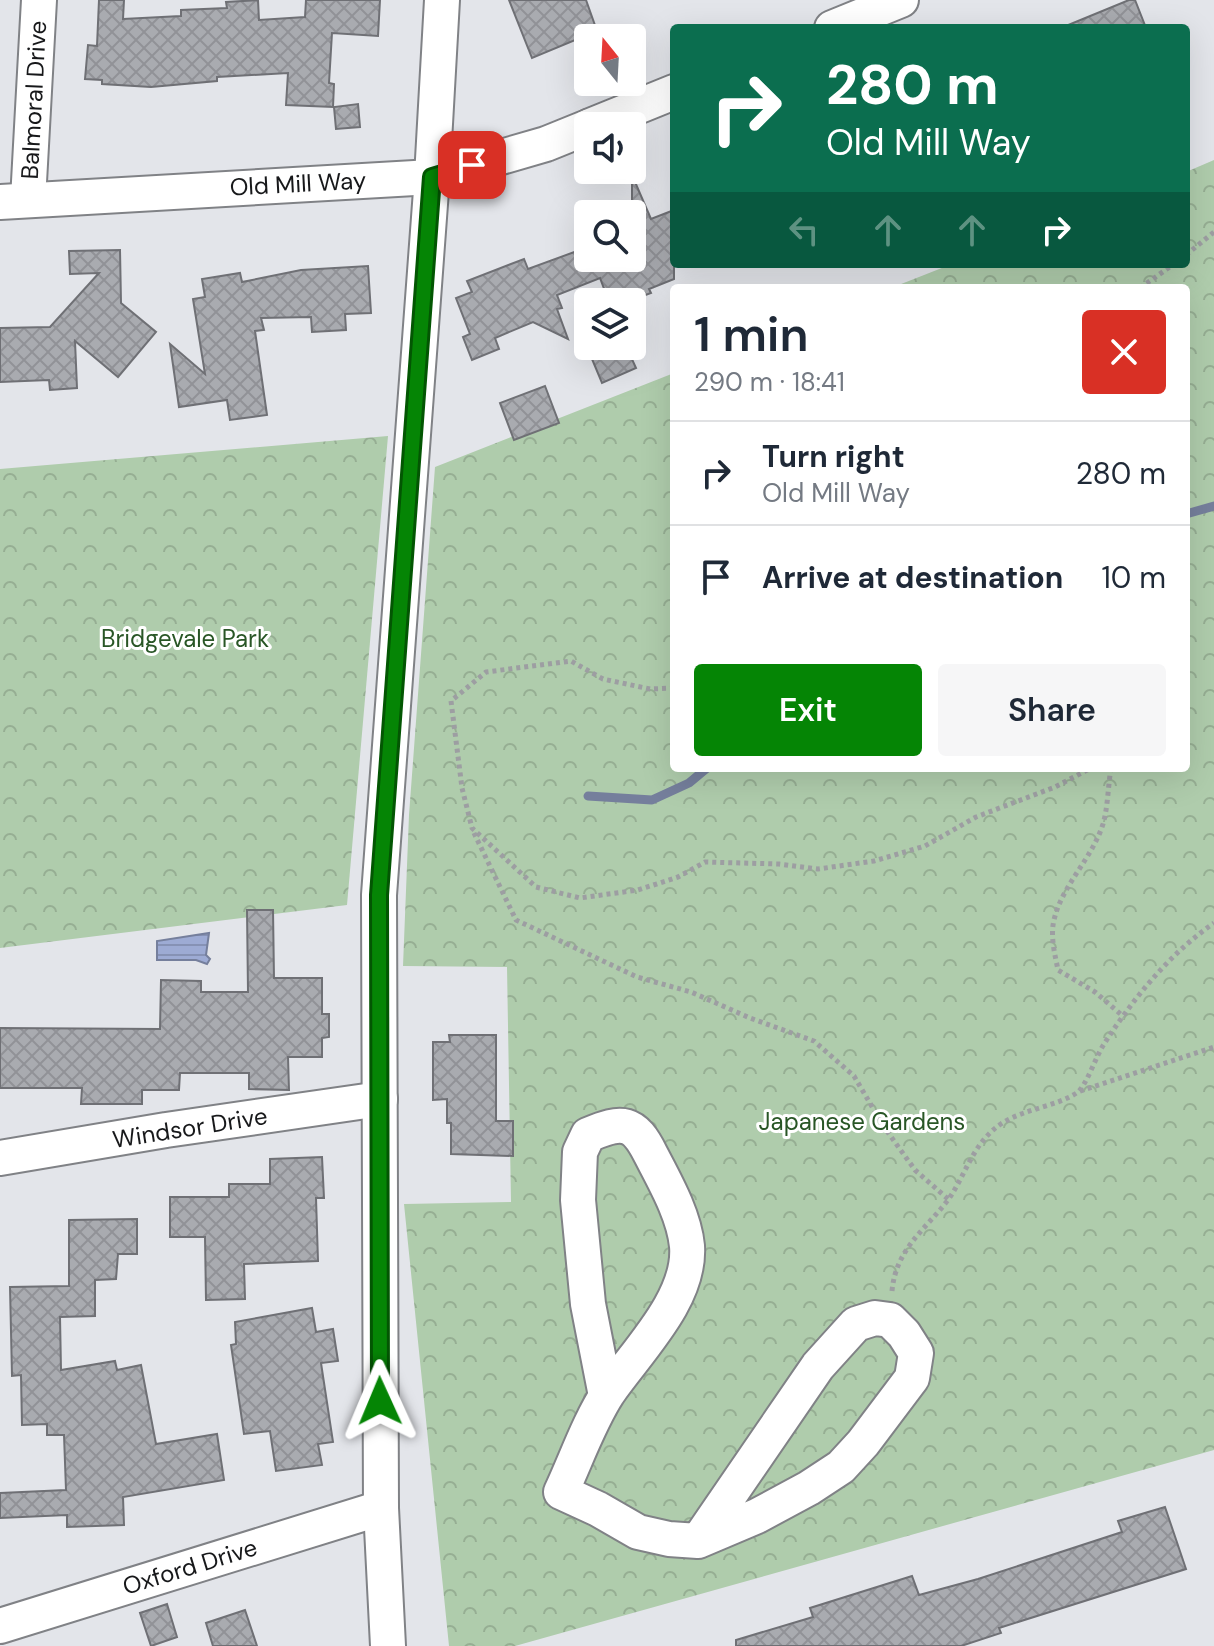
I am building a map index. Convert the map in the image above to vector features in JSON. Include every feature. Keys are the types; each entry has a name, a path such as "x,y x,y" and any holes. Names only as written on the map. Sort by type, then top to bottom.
{"street":[{"name":"Balmoral Drive","path":"14,201 39,0"},
{"path":"388,1646 381,1508 379,895 432,177 442,0"},
{"path":"842,24 901,0"},
{"name":"Old Mill Way","path":"624,112 670,94"},
{"name":"Old Mill Way","path":"14,201 432,177 546,144 574,132"},
{"name":"Windsor Drive","path":"0,1158 380,1099"},
{"path":"606,1396 588,1304 578,1200 580,1152 588,1135 607,1127 625,1126 640,1134 653,1158 676,1206 687,1246 683,1285 648,1340 606,1396 561,1492 638,1532 669,1539 698,1541 757,1516 841,1467 863,1443 912,1378 916,1353 911,1341 890,1320 875,1318 856,1324 818,1366 698,1541"},
{"name":"Oxford Drive","path":"0,1626 381,1508"}],"path":[{"path":"1190,252 1214,232"},
{"path":"1146,284 1168,268"},
{"path":"670,688 650,689 603,679 571,661 486,672 451,701 462,788 472,828 516,920 637,977 691,992 814,1041 854,1076 884,1127 915,1170 948,1199"},
{"path":"472,828 536,887 580,898 638,890 678,877 705,862 779,864 818,869 874,861 925,846 976,817 1055,787 1083,772"},
{"path":"1110,772 1103,823 1091,852 1059,905 1053,923 1053,945 1058,970 1095,992 1124,1017"},
{"path":"1079,1091 1103,1045 1154,976 1214,923"},
{"path":"890,1320 894,1270 919,1230 948,1199 984,1139 1005,1122 1079,1091 1214,1047"}],"green space":[{"name":"Japanese Gardens","path":"1214,160 1214,1450 515,1646 449,1646 404,1204 511,1202 507,967 403,966 409,815 435,467 670,375 670,772 1190,772 1190,284 901,284 942,268 1190,268 1190,170"},
{"name":"Bridgevale Park","path":"388,436 347,905 0,948 0,469"}],"water":[{"path":"209,933 206,955 210,959 207,964 196,960 157,960 157,941"}],"building":[{"path":"99,0 124,0 123,19 181,16 181,10 227,8 226,2 258,0 259,20 305,17 306,0 380,0 378,36 332,33 329,83 334,84 333,107 286,105 288,73 217,77 217,81 151,87 102,84 102,80 85,79 88,45 97,46"},
{"path":"509,0 586,0 595,24 574,24 574,41 532,58"},
{"path":"1135,0 1144,24 1071,24"},
{"path":"358,104 360,127 336,129 334,107"},
{"path":"632,184 636,184 643,200 632,200"},
{"path":"646,207 651,219 670,212 670,268 674,268 674,279 649,289 651,293 646,295 646,288 604,288 600,278 574,288 557,295 562,308 557,309 568,339 533,322 495,338 499,349 472,360 463,337 470,334 456,298 472,292 467,281 524,259 528,269 574,252 574,272 646,272"},
{"path":"120,250 121,303 156,332 118,377 75,341 77,388 50,390 49,380 0,382 0,328 50,327 99,273 70,274 69,251"},
{"path":"368,266 371,313 345,314 346,330 312,332 311,317 261,318 264,330 255,331 267,415 230,420 227,400 179,407 170,344 205,374 193,299 205,297 202,279 240,273 242,282 301,270"},
{"path":"592,360 632,360 636,368 602,383"},
{"path":"545,386 559,423 514,440 500,403"},
{"path":"247,910 273,910 274,978 322,978 322,1014 329,1014 329,1037 322,1038 322,1057 288,1057 289,1090 249,1089 249,1073 180,1073 179,1090 142,1090 142,1104 81,1104 82,1088 0,1088 0,1028 160,1029 161,980 201,981 201,992 248,992"},
{"path":"449,1035 496,1035 496,1121 513,1121 513,1156 451,1154 447,1099 433,1100 433,1042 450,1042"},
{"path":"322,1157 324,1198 316,1198 318,1261 244,1264 245,1299 206,1300 205,1237 170,1237 170,1197 229,1197 229,1184 270,1184 270,1159"},
{"path":"137,1219 137,1254 118,1254 116,1279 95,1280 95,1316 60,1317 61,1370 115,1361 117,1370 141,1365 156,1444 217,1434 224,1480 123,1497 124,1525 67,1527 67,1515 0,1518 0,1493 66,1490 64,1435 47,1435 47,1424 22,1425 21,1375 12,1376 10,1287 69,1286 69,1220"},
{"path":"312,1308 316,1332 333,1329 338,1361 321,1363 333,1442 318,1444 322,1465 276,1471 270,1431 244,1434 231,1345 236,1344 235,1322"},
{"path":"1165,1507 1186,1569 999,1628 1001,1633 961,1646 736,1646 736,1640 813,1617 810,1608 912,1576 919,1595 978,1579 1122,1532 1118,1521"},
{"path":"167,1604 177,1637 151,1646 140,1613"},
{"path":"245,1610 257,1646 213,1646 206,1623"}],"waterway":[{"path":"1190,513 1214,506"},
{"path":"588,796 652,800 689,783 702,772"}],"route":[{"path":"380,1401 379,895 432,177 472,165"}]}
